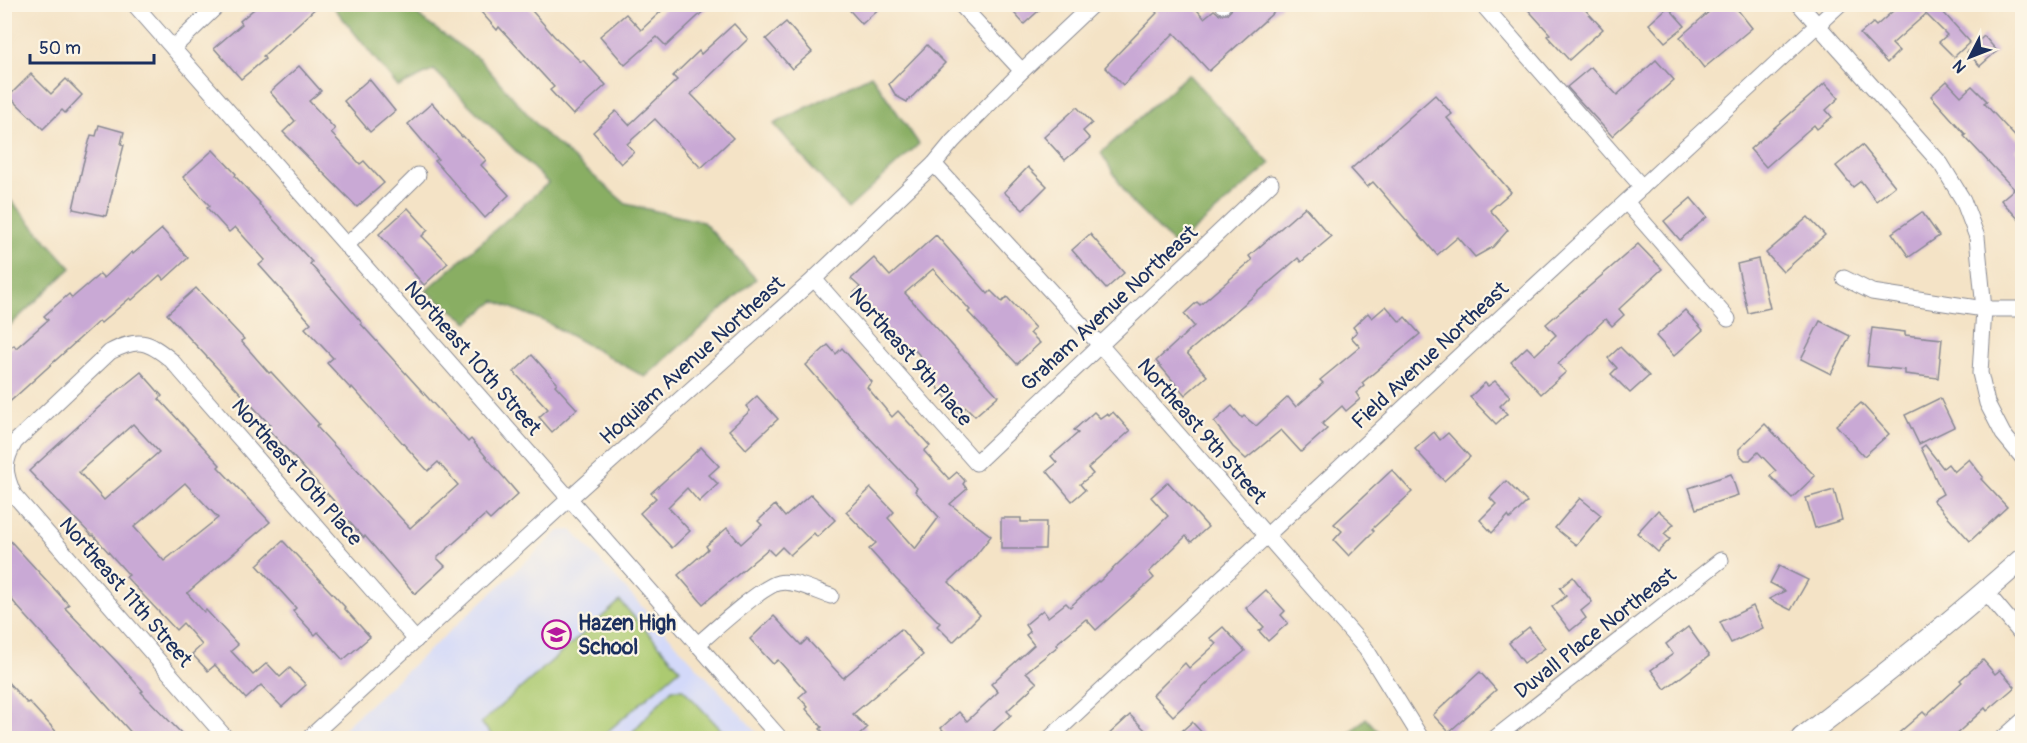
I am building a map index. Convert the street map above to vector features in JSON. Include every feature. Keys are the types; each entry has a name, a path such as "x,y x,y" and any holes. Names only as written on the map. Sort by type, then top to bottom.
{"main road":[{"path":"1802,738 1883,676 1986,592 2022,559"}],"street":[{"name":"Northeast 10th Street","path":"134,4 780,738"},
{"path":"173,48 219,4"},
{"path":"960,4 1022,71"},
{"name":"Hoquiam Avenue Northeast","path":"309,738 569,499 814,279 934,164 953,141 1022,71 1093,4"},
{"path":"1482,4 1642,187"},
{"path":"1799,4 1941,164 1963,200 1977,237 1984,309 1980,373 1987,403 2003,434 2022,457"},
{"name":"Field Avenue Northeast","path":"1050,738 1840,4"},
{"name":"Northeast 9th Street","path":"934,164 1100,345 1366,649 1421,738"},
{"path":"346,246 418,175"},
{"name":"Graham Avenue Northeast","path":"976,463 1271,183"},
{"path":"1626,202 1728,320"},
{"path":"1844,278 1872,292 1984,309 2022,309"},
{"name":"Northeast 9th Place","path":"814,279 976,463"},
{"name":"Northeast 10th Place","path":"5,467 15,442 110,352 126,344 140,342 155,347 171,360 416,640"},
{"name":"Northeast 11th Street","path":"5,467 7,480 14,495 226,738"},
{"name":"Duvall Place Northeast","path":"1495,738 1721,560"},
{"path":"697,645 758,594 778,582 800,585 831,596"},
{"path":"1986,592 2022,635"},
{"path":"2003,738 2022,721"}],"shaded area":[{"name":"Hazen High School","path":"572,530 762,738 333,738 559,531"}],"green space":[{"path":"332,5 409,5 423,20 480,60 544,133 626,204 703,222 756,279 645,377 546,322 495,301 468,322 426,291 548,183 434,70 398,87"},
{"path":"1188,74 1270,164 1176,246 1132,203 1101,153"},
{"path":"871,75 919,144 848,209 774,124"},
{"path":"5,194 71,268 4,330"},
{"path":"620,601 680,669 600,738 495,738 481,723"},
{"path":"672,689 683,689 729,738 627,738"},
{"path":"1366,718 1384,738 1344,738"}],"building":[{"path":"260,4 320,4 263,56 265,59 241,79 214,48 242,24 240,21"},
{"path":"474,4 526,4 554,36 581,62 583,60 606,85 573,115 550,90 554,87 499,27 497,30"},
{"path":"669,4 711,4 666,46 657,37 625,65 600,36 626,14 641,30"},
{"path":"844,4 884,4 862,24"},
{"path":"1006,4 1046,4 1024,24"},
{"path":"1149,4 1192,4 1204,18 1214,10 1219,14 1227,14 1233,4 1283,4 1209,71 1174,33 1123,85 1105,67 1157,13"},
{"path":"1523,4 1580,4 1603,29 1569,60 1547,36 1550,34"},
{"path":"1718,4 1733,4 1752,28 1704,68 1680,37"},
{"path":"1901,4 1950,4 1943,12 1970,42 1954,57 1939,42 1947,35 1926,14 1892,44 1899,51 1887,63 1860,34 1873,23 1876,26"},
{"path":"1668,7 1685,26 1665,42 1649,24"},
{"path":"786,22 812,52 792,69 766,39"},
{"path":"734,24 748,39 691,94 733,138 701,168 655,119 627,144 634,152 621,164 593,132 616,111 629,125 677,80 673,76 699,51 701,54"},
{"path":"1984,36 1997,51 1980,66 1967,52"},
{"path":"927,45 945,63 907,102 896,96 889,84"},
{"path":"1656,60 1674,80 1612,136 1567,87 1591,67 1617,95"},
{"path":"299,66 321,91 309,101 335,129 331,133 360,164 364,161 384,183 357,207 283,132 295,121 270,92"},
{"path":"31,74 51,94 66,79 82,95 65,113 62,110 43,129 9,96"},
{"path":"369,79 395,111 370,132 344,101"},
{"path":"1947,81 1961,96 1972,86 1987,101 1984,103 2022,144 2016,150 2022,157 2022,223 2001,200 2014,189 1964,136 1966,135 1931,96"},
{"path":"1825,83 1839,98 1826,110 1832,117 1817,129 1814,125 1766,167 1750,149"},
{"path":"1435,95 1452,114 1447,118 1511,192 1490,210 1508,230 1493,247 1475,257 1458,237 1437,255 1373,182 1367,187 1351,169"},
{"path":"432,103 486,160 481,165 509,195 485,218 435,161 438,159 408,124"},
{"path":"1077,107 1092,123 1083,131 1090,139 1065,160 1044,137"},
{"path":"99,125 124,132 121,144 124,145 106,216 73,209 91,135 96,136"},
{"path":"1862,145 1895,186 1876,201 1861,181 1853,187 1836,166"},
{"path":"213,150 312,262 310,264 361,324 468,442 471,439 518,494 490,520 485,515 437,558 445,566 415,594 267,428 270,425 167,314 196,288 244,339 241,341 269,373 271,372 319,424 316,426 410,528 458,485 438,462 428,471 352,387 351,389 327,363 333,358 305,328 311,323 259,265 265,260 235,227 229,232 207,208 210,206 183,177"},
{"path":"1028,167 1047,186 1023,210 1004,192"},
{"path":"1691,198 1707,217 1680,240 1664,221"},
{"path":"1305,207 1331,237 1301,262 1298,258 1187,353 1207,376 1185,395 1156,361 1194,326 1184,314 1197,302 1200,305 1252,260 1249,256"},
{"path":"408,208 428,230 422,236 448,263 424,285 379,234"},
{"path":"1922,212 1939,236 1909,257 1892,233"},
{"path":"1808,217 1825,235 1783,272 1766,253"},
{"path":"162,229 188,258 164,280 160,275 132,300 130,298 101,323 99,321 4,407 4,353 14,345 16,348 48,320 44,316 69,294 72,298 100,274 104,278"},
{"path":"1090,234 1124,273 1106,289 1072,250"},
{"path":"936,235 988,294 991,291 1002,302 1007,297 1035,328 1030,333 1040,343 1017,364 968,312 970,310 933,269 905,293 998,396 975,416 966,407 959,414 931,379 936,374 915,350 909,355 878,323 881,321 854,293 860,287 851,279 874,258 890,276"},
{"path":"1638,244 1662,269 1619,309 1624,315 1612,326 1606,319 1604,320 1558,364 1566,372 1541,394 1511,362 1527,347 1535,355 1556,335 1546,324"},
{"path":"1758,259 1770,308 1748,313 1737,264"},
{"path":"1386,306 1400,322 1405,317 1420,334 1362,383 1364,386 1356,393 1360,399 1346,411 1342,406 1322,424 1327,429 1301,452 1281,430 1246,459 1233,447 1214,422 1232,406 1242,418 1244,416 1256,426 1288,397 1296,407 1323,383 1320,380 1360,347 1351,337 1357,332 1353,327 1368,313 1372,318"},
{"path":"1685,310 1703,330 1674,356 1656,336"},
{"path":"1820,321 1850,336 1831,374 1801,359"},
{"path":"1872,328 1942,339 1938,378 1905,374 1905,370 1867,366"},
{"path":"828,345 836,354 842,348 872,382 867,387 892,417 898,411 930,446 924,451 949,479 957,472 965,481 963,484 967,489 950,504 991,536 973,559 949,582 980,615 953,642 937,626 940,623 869,549 876,543 846,512 871,488 894,512 888,518 915,549 939,517 915,491 917,488 862,430 806,365"},
{"path":"1620,347 1649,376 1630,393 1611,374 1617,368 1608,358"},
{"path":"532,355 577,409 552,432 539,417 548,409 514,372"},
{"path":"141,372 162,396 159,399 270,522 187,593 238,645 231,651 253,675 267,663 280,677 290,668 306,685 282,707 261,685 246,699 215,665 208,671 192,654 202,645 183,623 176,630 126,577 129,575 93,535 29,471","holes":["133,424 159,452 104,500 79,472","185,483 218,518 164,561 134,527"]},
{"path":"1495,381 1510,396 1500,406 1507,414 1496,424 1470,397 1485,383 1488,386"},
{"path":"757,396 778,419 746,449 729,430 750,411 746,406"},
{"path":"1940,398 1954,427 1919,444 1905,415"},
{"path":"1861,403 1889,434 1864,456 1836,425"},
{"path":"1094,412 1100,418 1106,414 1109,416 1113,412 1130,431 1088,468 1093,474 1080,484 1085,490 1072,501 1047,471 1057,463 1051,456 1078,433 1074,430"},
{"path":"1765,424 1815,476 1792,498 1770,476 1776,471 1758,452 1750,460 1745,460 1739,454 1739,449"},
{"path":"1434,432 1440,440 1448,433 1470,457 1444,481 1415,449"},
{"path":"1925,445 1943,468 1948,464 1954,472 1969,459 1983,477 1981,479 2007,507 1970,541 1933,500 1943,494 1921,448"},
{"path":"701,447 719,466 709,475 718,484 699,502 687,488 668,507 690,531 672,548 640,513 656,498 651,493"},
{"path":"1392,470 1412,492 1372,529 1374,531 1349,556 1334,540 1342,531 1334,524"},
{"path":"1731,474 1738,495 1696,509 1689,488"},
{"path":"1506,481 1527,502 1510,519 1508,516 1492,533 1480,520 1496,504 1490,498"},
{"path":"1168,482 1208,527 1191,542 1186,536 1149,572 1154,578 1096,630 1086,619 1026,672 1037,683 1007,711 1011,715 986,738 950,738 941,728 959,712 967,721 998,692 991,684 1034,645 1026,635 1030,632 1025,625 1043,610 1048,617 1066,603 1070,607 1168,516 1151,497"},
{"path":"1834,490 1842,520 1815,528 1806,498"},
{"path":"811,494 835,520 817,537 814,533 790,555 782,547 774,555 768,549 703,604 678,575 708,549 706,546 727,528 741,544 762,525 758,521 775,505 785,517"},
{"path":"1580,498 1601,515 1576,545 1555,528"},
{"path":"1658,510 1674,524 1664,534 1670,539 1658,552 1637,533"},
{"path":"1001,518 1021,518 1021,522 1046,522 1045,549 1001,549"},
{"path":"4,534 69,605 65,608 186,738 136,738 17,606 4,590"},
{"path":"283,541 370,637 343,660 318,632 315,635 293,611 296,608 257,565"},
{"path":"1779,566 1808,580 1791,610 1769,599 1785,591 1770,583"},
{"path":"1573,577 1592,602 1581,611 1586,618 1570,631 1552,607 1566,596 1560,588"},
{"path":"1266,590 1285,611 1281,615 1288,623 1268,641 1259,631 1264,627 1246,608"},
{"path":"1753,606 1763,628 1731,643 1720,622"},
{"path":"774,616 801,645 807,639 843,678 901,629 923,655 853,714 867,728 856,738 830,738 820,729 822,727 799,697 806,691 778,660 773,664 750,639"},
{"path":"1223,627 1245,651 1173,716 1153,695 1185,663 1189,668 1216,644 1210,638"},
{"path":"1529,627 1545,648 1524,663 1509,643"},
{"path":"1688,627 1709,656 1665,689 1651,670 1673,654 1666,644"},
{"path":"1983,660 1995,674 2000,670 2015,687 1987,711 1985,708 1952,738 1893,738 1923,712 1926,715"},
{"path":"1480,672 1496,690 1449,732 1433,715"},
{"path":"4,678 62,738 9,738 4,734"},
{"path":"1130,715 1147,732 1140,738 1105,738"},
{"path":"1192,722 1207,738 1174,738"}],"place":[{"name":"Hazen High School","path":"557,635"}]}
